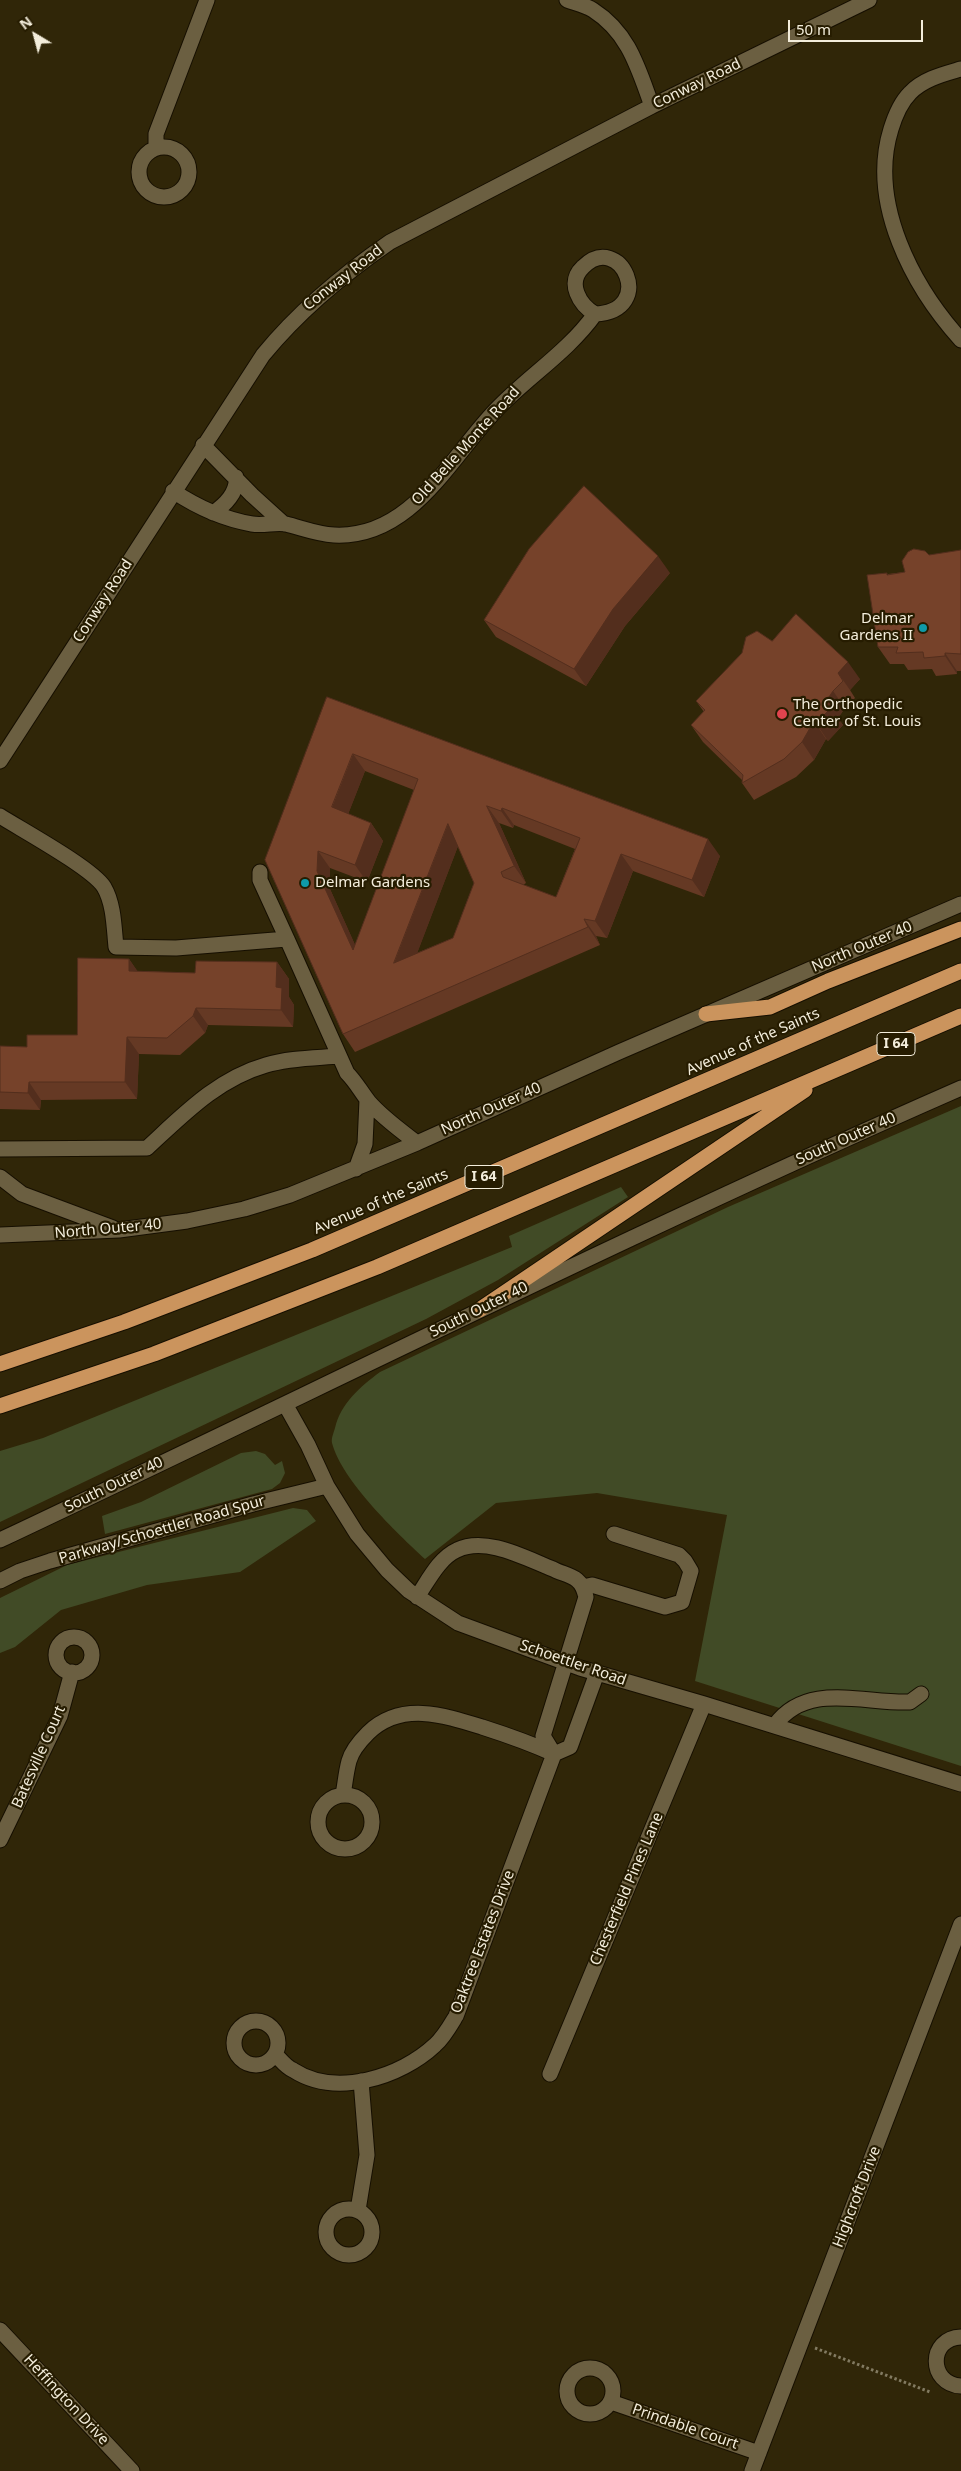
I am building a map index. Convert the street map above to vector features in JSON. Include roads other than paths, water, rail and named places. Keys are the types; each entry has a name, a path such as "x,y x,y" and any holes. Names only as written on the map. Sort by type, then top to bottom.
{"highway":[{"path":"706,1014 770,1007 828,981 961,929"},
{"name":"Avenue of the Saints","path":"0,1364 124,1322 312,1250 961,971"},
{"name":"I 64","path":"0,1406 163,1351 310,1294 961,1016"},
{"path":"479,1310 717,1151 831,1072"}],"street":[{"path":"156,148 156,134 207,0"},
{"path":"568,0 591,9 616,28 631,51 652,106"},
{"name":"Conway Road","path":"0,761 262,355 285,328 352,268 390,242 652,106 869,0"},
{"path":"961,69 932,78 910,92 896,113 888,139 884,178 896,231 910,267 941,315 961,340"},
{"name":"Old Belle Monte Road","path":"173,491 213,513 253,524 284,524 310,532 335,535 357,532 385,524 411,507 432,488 490,417 532,374 584,330 596,314"},
{"name":"Old Belle Monte Road","path":"203,445 252,495 284,524"},
{"path":"213,513 235,490 236,477"},
{"path":"0,816 87,871 104,887 111,906 116,947 176,948 287,938"},
{"path":"260,872 260,880 347,1073 359,1086 367,1100 384,1117 417,1143"},
{"name":"North Outer 40","path":"0,1235 119,1230 187,1221 244,1209 290,1195 417,1143 706,1014 961,904"},
{"path":"0,1149 147,1148 208,1093 238,1075 266,1065 298,1059 338,1056"},
{"name":"South Outer 40","path":"0,1540 771,1172 961,1088"},
{"path":"356,1169 365,1144 367,1100"},
{"path":"0,1177 22,1194 119,1230"},
{"name":"Schoettler Road","path":"285,1404 308,1445 326,1486 357,1534 387,1570 417,1597 458,1623 597,1673 704,1704 961,1784"},
{"name":"Parkway/Schoettler Road Spur","path":"0,1581 50,1561 253,1504 326,1486"},
{"path":"583,1587 592,1585 666,1607 682,1602 691,1571 686,1561 678,1554 614,1534"},
{"path":"417,1597 446,1556 458,1549 489,1546 518,1555 576,1579 583,1587 586,1597 543,1736 554,1754"},
{"name":"Batesville Court","path":"0,1840 60,1716 72,1672"},
{"path":"343,1796 349,1760 358,1743 384,1721 401,1714 422,1712 444,1715 525,1741 554,1754 570,1747 597,1673"},
{"path":"775,1726 783,1714 800,1702 819,1699 851,1698 910,1702 922,1694"},
{"name":"Chesterfield Pines Lane","path":"550,2074 704,1704"},
{"name":"Oaktree Estates Drive","path":"276,2055 292,2070 312,2079 326,2083 361,2081 392,2073 416,2059 436,2044 456,2016 554,1754"},
{"name":"Highcroft Drive","path":"752,2471 961,1924"},
{"path":"358,2210 367,2155 361,2081"},
{"name":"Heffington Drive","path":"0,2330 132,2471"},
{"path":"961,2337 947,2340 941,2346 935,2360 939,2376 945,2381 961,2386"},
{"name":"Prindable Court","path":"610,2402 759,2453"}],"place":[{"name":"Delmar Gardens II","path":"923,628"},
{"name":"The Orthopedic Center of St. Louis","path":"782,714"},
{"name":"Delmar Gardens","path":"305,883"}]}
